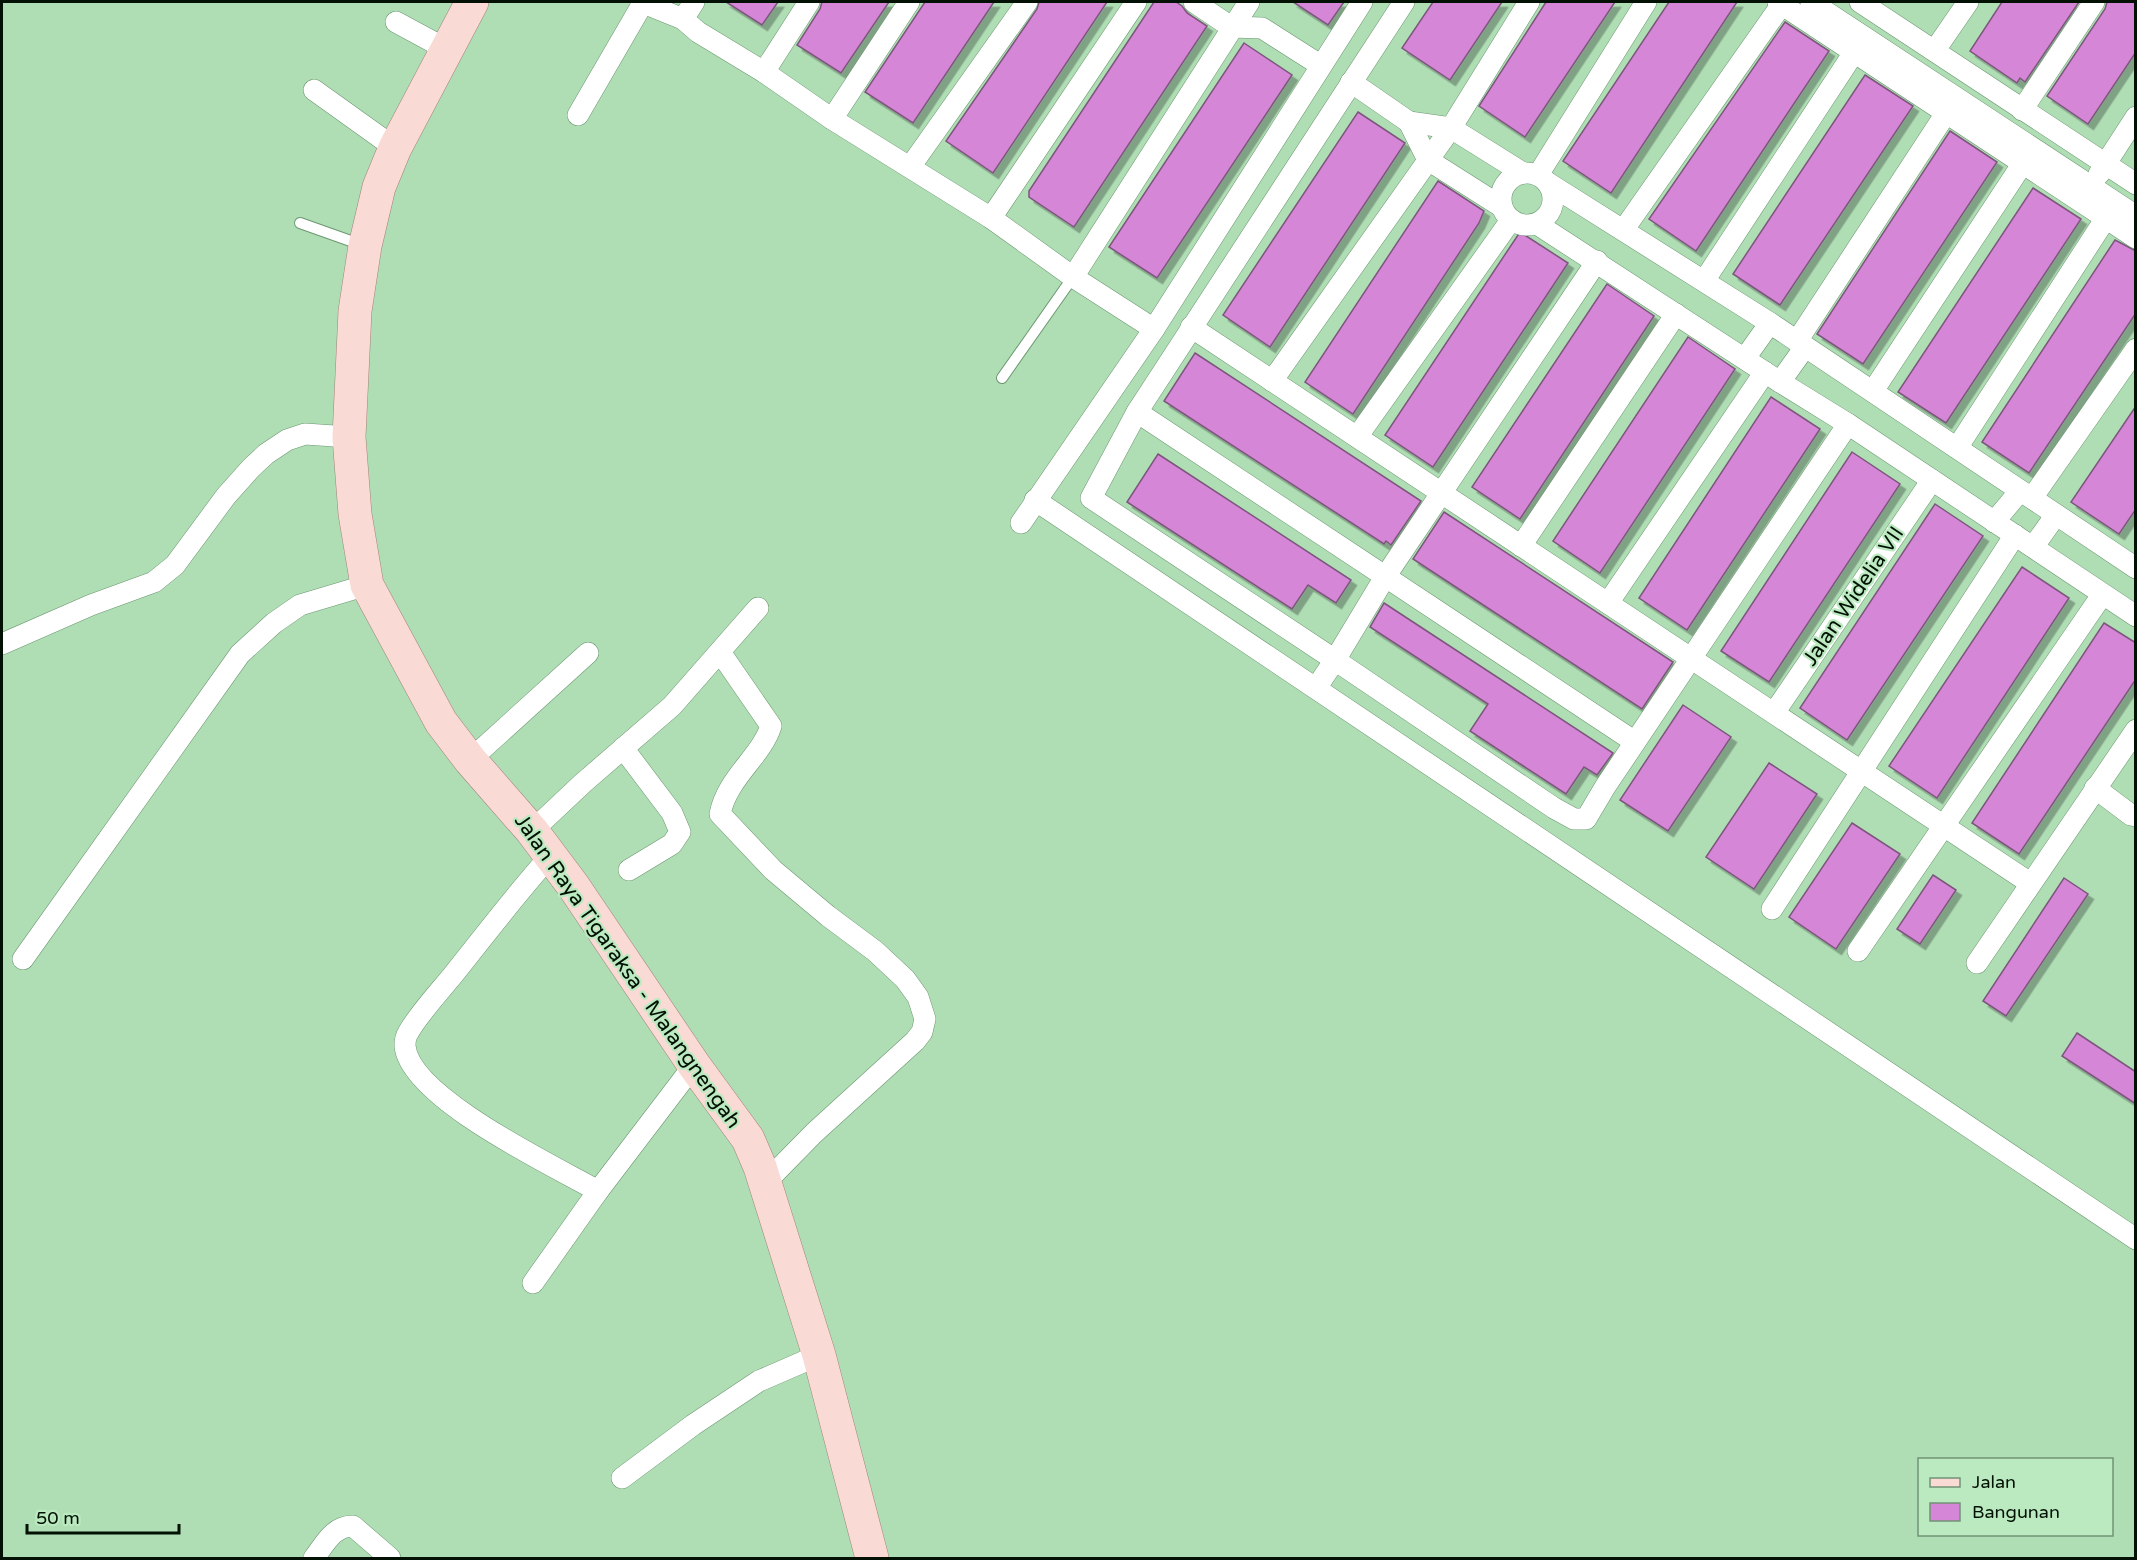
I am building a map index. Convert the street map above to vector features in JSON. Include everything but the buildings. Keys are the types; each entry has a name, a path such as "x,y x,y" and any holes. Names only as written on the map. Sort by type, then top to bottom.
{"main road":[{"name":"Jalan Raya Tigaraksa - Malangnengah","path":"472,2 395,148 379,187 365,246 355,311 349,437 355,514 367,585 441,722 470,760 542,843 694,1065 748,1139 765,1183 819,1355 872,1558"}],"street":[{"path":"578,115 642,2 689,10 698,32 991,218 1073,277 1154,330"},
{"path":"764,72 809,2"},
{"path":"832,119 909,2"},
{"path":"910,167 1027,2"},
{"path":"991,218 1136,2"},
{"path":"1194,2 1232,27 1262,28 1320,65"},
{"path":"1073,277 1249,2"},
{"path":"1255,2 1262,28"},
{"path":"1021,523 1154,330 1362,2"},
{"path":"1404,2 1137,412 1091,498 1574,819 1586,819 1848,424"},
{"path":"1272,381 1451,128 1529,2"},
{"path":"1536,177 1646,2"},
{"path":"1811,2 1952,104 2086,194 2106,218 2136,238"},
{"path":"1935,50 1968,2"},
{"path":"2022,110 2094,2"},
{"path":"1624,229 1780,3 1855,51 1952,104 2023,163 2136,216"},
{"path":"1865,3 2136,184"},
{"path":"396,22 446,50"},
{"path":"1704,281 1855,51"},
{"path":"1608,603 1773,377 1801,344 1972,76"},
{"path":"1351,82 1409,122 1451,128 1624,229 1770,323 2134,565"},
{"path":"314,90 395,148"},
{"path":"2086,194 2136,117"},
{"path":"1409,122 1428,160 1507,214 1524,225 1537,224 1547,217 1553,206 1553,194 1536,177 1512,177 1504,185 1501,196 1507,214"},
{"path":"1873,392 2023,163"},
{"path":"1358,437 1507,214"},
{"path":"1957,448 2106,218"},
{"path":"1537,224 1848,424 2136,616"},
{"path":"1316,688 1385,577 1597,261"},
{"path":"1521,546 1676,314"},
{"path":"1745,358 1770,323"},
{"path":"1191,327 2030,883"},
{"path":"1994,522 2026,494 2136,348"},
{"path":"1137,412 1635,742"},
{"path":"2,644 91,605 154,582 175,565 226,496 251,468 266,454 287,440 306,434 349,437"},
{"name":"Jalan Widelia VII","path":"1774,713 1932,480"},
{"path":"1035,500 2136,1239"},
{"path":"2033,547 2056,515"},
{"path":"1772,909 2015,535"},
{"path":"23,959 240,654 274,623 300,605 367,585"},
{"path":"1858,951 2102,595"},
{"path":"598,1191 480,1125 456,1108 426,1081 410,1062 405,1045 407,1034 528,881 542,843 623,748 672,706 758,608"},
{"path":"720,652 771,726 768,735 731,787 722,804 720,814 773,870 828,916 875,951 905,979 918,997 925,1019 922,1032 915,1041 814,1133 765,1183"},
{"path":"470,760 588,653"},
{"path":"1977,963 2136,730"},
{"path":"623,748 672,813 680,832 672,844 629,870"},
{"path":"2095,788 2131,815 2136,816"},
{"path":"533,1283 598,1191 694,1065"},
{"path":"622,1478 693,1425 759,1381 819,1355"},
{"path":"314,1558 337,1529 353,1526 390,1558"}],"lane":[{"path":"300,223 365,246"},
{"path":"1002,378 1073,277"}]}
